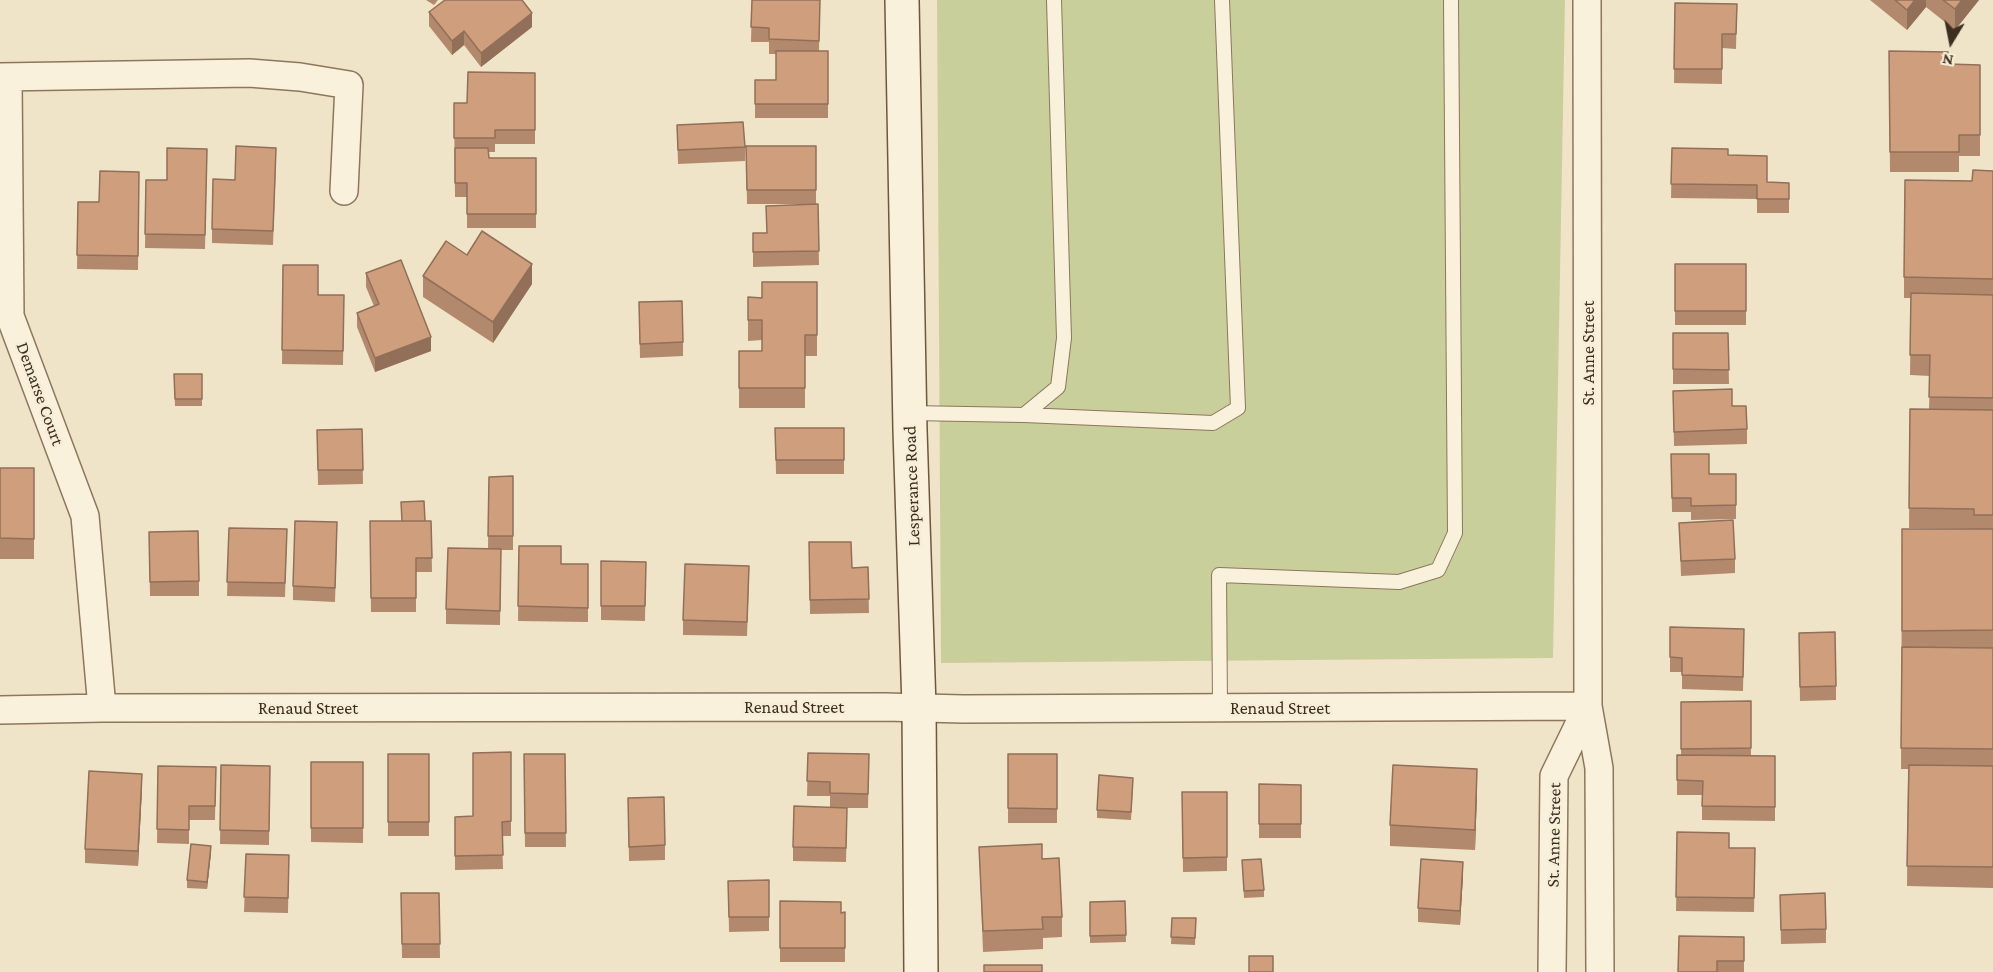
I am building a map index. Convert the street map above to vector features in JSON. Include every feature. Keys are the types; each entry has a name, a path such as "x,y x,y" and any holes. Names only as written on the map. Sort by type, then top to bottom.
{"main road":[{"name":"Lesperance Road","path":"902,0 909,413 919,708 921,972"}],"street":[{"name":"St. Anne Street","path":"1587,0 1588,706 1599,768 1600,972"},
{"path":"4,78 249,73 300,77 349,85 344,191"},
{"name":"Demarse Court","path":"4,78 10,316 85,516 102,708"},
{"name":"Renaud Street","path":"0,710 1588,706"},
{"name":"St. Anne Street","path":"1552,972 1554,776 1588,706"}],"lane":[{"path":"1024,415 1058,387 1064,338 1054,0"},
{"path":"909,413 1213,423 1238,408 1222,0"},
{"path":"1220,708 1219,575 1399,582 1438,570 1455,532 1451,0"}],"green space":[{"path":"937,0 1565,0 1553,658 941,663"}],"building":[{"path":"445,0 522,0 532,13 481,53 464,31 452,41 429,12"},
{"path":"752,0 820,0 819,41 769,39 769,28 751,27"},
{"path":"1895,0 1915,0 1907,10"},
{"path":"1943,0 1962,0 1955,9"},
{"path":"1675,3 1737,4 1736,34 1722,34 1722,69 1674,69"},
{"path":"776,51 828,51 828,104 755,104 755,80 776,80"},
{"path":"1889,51 1948,52 1948,64 1980,65 1980,135 1959,135 1959,152 1890,152"},
{"path":"468,72 535,73 535,130 495,130 495,138 454,138 454,103 467,103"},
{"path":"743,122 745,147 678,150 677,125"},
{"path":"236,146 276,148 273,231 212,229 213,179 235,180"},
{"path":"746,146 816,146 816,190 747,190"},
{"path":"167,148 207,149 205,235 145,234 146,180 167,180"},
{"path":"455,148 488,148 489,158 536,158 536,214 467,214 467,183 455,183"},
{"path":"1672,148 1728,149 1728,155 1767,156 1767,182 1789,183 1789,199 1757,199 1757,185 1671,184"},
{"path":"1973,170 1993,171 1993,279 1904,277 1905,180 1972,181"},
{"path":"100,171 139,172 138,256 77,255 78,202 99,202"},
{"path":"818,204 819,251 753,252 753,233 767,233 766,206"},
{"path":"482,231 532,264 493,322 423,276 446,241 467,255"},
{"path":"401,260 431,337 375,358 357,313 379,304 366,273"},
{"path":"1675,264 1746,264 1746,311 1675,311"},
{"path":"283,265 318,265 318,295 344,295 343,351 282,350"},
{"path":"762,282 817,282 817,335 805,335 805,388 739,388 739,351 762,351 762,320 748,320 748,297 762,298"},
{"path":"1911,293 1993,295 1993,398 1929,397 1930,355 1910,355"},
{"path":"682,301 683,342 640,344 639,302"},
{"path":"1673,333 1728,333 1729,370 1673,369"},
{"path":"174,374 202,374 202,399 175,399"},
{"path":"1732,389 1732,406 1746,406 1747,429 1674,432 1673,391"},
{"path":"1910,409 1993,410 1993,515 1974,515 1974,509 1909,508"},
{"path":"775,428 844,428 844,460 776,460"},
{"path":"362,429 363,470 318,470 317,430"},
{"path":"1671,454 1709,454 1709,474 1736,474 1736,505 1691,506 1691,498 1672,498"},
{"path":"0,468 34,468 34,539 0,538"},
{"path":"513,476 513,536 488,536 489,477"},
{"path":"424,501 425,521 402,521 401,502"},
{"path":"1733,520 1735,559 1681,561 1679,523"},
{"path":"295,521 337,522 335,588 293,586"},
{"path":"370,521 431,521 432,558 416,558 416,598 371,598"},
{"path":"229,528 287,529 285,583 227,582"},
{"path":"1902,529 1993,529 1993,630 1902,631"},
{"path":"198,531 199,581 150,582 149,532"},
{"path":"809,542 851,542 852,568 868,567 869,599 810,600"},
{"path":"519,546 561,546 561,564 588,564 588,608 518,606"},
{"path":"448,548 501,549 500,611 446,609"},
{"path":"601,561 646,562 645,606 601,606"},
{"path":"685,564 749,566 747,622 683,620"},
{"path":"1670,627 1744,629 1743,677 1682,675 1682,658 1670,657"},
{"path":"1835,632 1836,686 1800,687 1799,633"},
{"path":"1902,647 1993,648 1993,749 1901,748"},
{"path":"1751,701 1751,748 1681,749 1681,702"},
{"path":"511,752 511,821 502,822 503,855 455,856 455,817 473,816 473,753"},
{"path":"808,753 869,754 868,794 830,793 830,782 807,781"},
{"path":"388,754 429,754 429,822 388,822"},
{"path":"524,754 565,754 566,833 525,833"},
{"path":"1008,754 1057,754 1057,809 1008,808"},
{"path":"1677,755 1775,756 1775,807 1702,806 1703,781 1677,780"},
{"path":"311,762 363,762 363,828 311,828"},
{"path":"221,765 270,766 269,831 220,830"},
{"path":"1393,765 1477,769 1475,830 1390,825"},
{"path":"1909,765 1993,766 1993,867 1907,866"},
{"path":"158,766 216,767 215,806 189,806 189,830 157,829"},
{"path":"89,771 142,774 138,851 85,849"},
{"path":"1099,775 1133,778 1131,812 1097,810"},
{"path":"1259,784 1301,785 1301,824 1259,824"},
{"path":"1182,792 1227,792 1227,857 1183,858"},
{"path":"664,797 665,845 629,847 628,798"},
{"path":"794,806 847,808 846,848 793,847"},
{"path":"1677,832 1729,833 1729,848 1755,848 1754,898 1676,897"},
{"path":"191,844 211,846 207,882 187,880"},
{"path":"1042,844 1042,859 1059,858 1062,917 1042,917 1043,929 983,931 979,847"},
{"path":"246,854 289,855 288,898 244,897"},
{"path":"1261,859 1264,890 1244,891 1242,860"},
{"path":"1421,859 1463,862 1460,911 1418,908"},
{"path":"769,880 769,917 729,917 728,881"},
{"path":"401,893 439,893 440,944 402,944"},
{"path":"1825,893 1826,929 1781,930 1780,895"},
{"path":"780,901 841,902 841,913 845,912 845,948 780,948"},
{"path":"1125,901 1126,935 1090,936 1090,902"},
{"path":"1172,918 1196,918 1195,938 1171,937"},
{"path":"1679,936 1744,937 1744,961 1717,961 1717,972 1678,972"},
{"path":"1249,956 1273,956 1273,972 1249,972"},
{"path":"984,965 1042,965 1042,972 984,972"}]}
